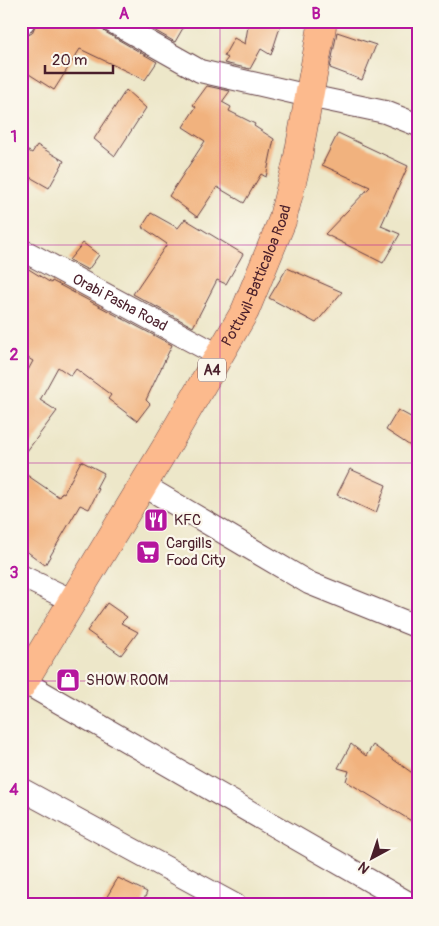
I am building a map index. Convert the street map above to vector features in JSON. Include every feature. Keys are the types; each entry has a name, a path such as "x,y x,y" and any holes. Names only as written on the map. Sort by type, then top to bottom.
{"highway":[{"name":"Pottuvil-Batticaloa Road","path":"23,684 144,485 245,311 282,221 297,162 323,21"}],"street":[{"path":"21,25 24,21"},
{"path":"111,21 200,71 385,112 418,125"},
{"name":"Orabi Pasha Road","path":"21,256 28,253 220,356"},
{"path":"144,485 309,584 418,627"},
{"path":"21,576 73,601"},
{"path":"23,684 412,905"},
{"path":"21,789 235,905"}],"building":[{"path":"37,21 98,21 100,27 105,32 157,62 145,80 80,49 54,90 21,69 21,40 32,33"},
{"path":"138,21 187,21 175,42"},
{"path":"249,21 282,21 271,55 261,49 250,69 224,63 228,58 224,56 234,38 245,44"},
{"path":"337,32 376,45 362,80 330,68"},
{"path":"207,86 230,91 222,102 231,107 229,111 255,124 254,126 274,139 266,177 261,174 244,203 217,187 197,217 169,196 205,141 183,127 196,107 193,105"},
{"path":"126,90 146,108 115,156 94,139"},
{"path":"338,133 408,166 381,226 400,234 383,263 325,234 370,187 322,165"},
{"path":"37,145 64,161 49,188 21,172 21,147 32,153"},
{"path":"151,213 178,228 185,219 243,254 226,284 217,280 193,327 133,294 167,244 142,227"},
{"path":"83,243 99,255 88,270 69,260"},
{"path":"27,268 51,283 52,281 172,345 146,400 150,404 137,421 108,399 111,395 76,369 71,376 58,367 40,400 57,411 21,459 21,383 33,361 21,354 21,269"},
{"path":"287,268 342,292 316,323 269,298"},
{"path":"398,410 418,421 418,451 386,430"},
{"path":"81,461 104,473 96,488 99,489 89,509 80,505 45,565 21,547 21,471 59,497 62,492 64,493"},
{"path":"350,469 386,485 376,513 337,495"},
{"path":"107,603 127,617 121,623 138,632 121,655 87,631"},
{"path":"351,744 366,756 373,745 418,777 418,825 346,781 349,771 338,768"},
{"path":"118,878 147,892 142,905 102,905"}],"place":[{"name":"KFC","path":"156,520"},
{"name":"Cargills Food City","path":"148,552"},
{"name":"SHOW ROOM","path":"68,680"}]}
